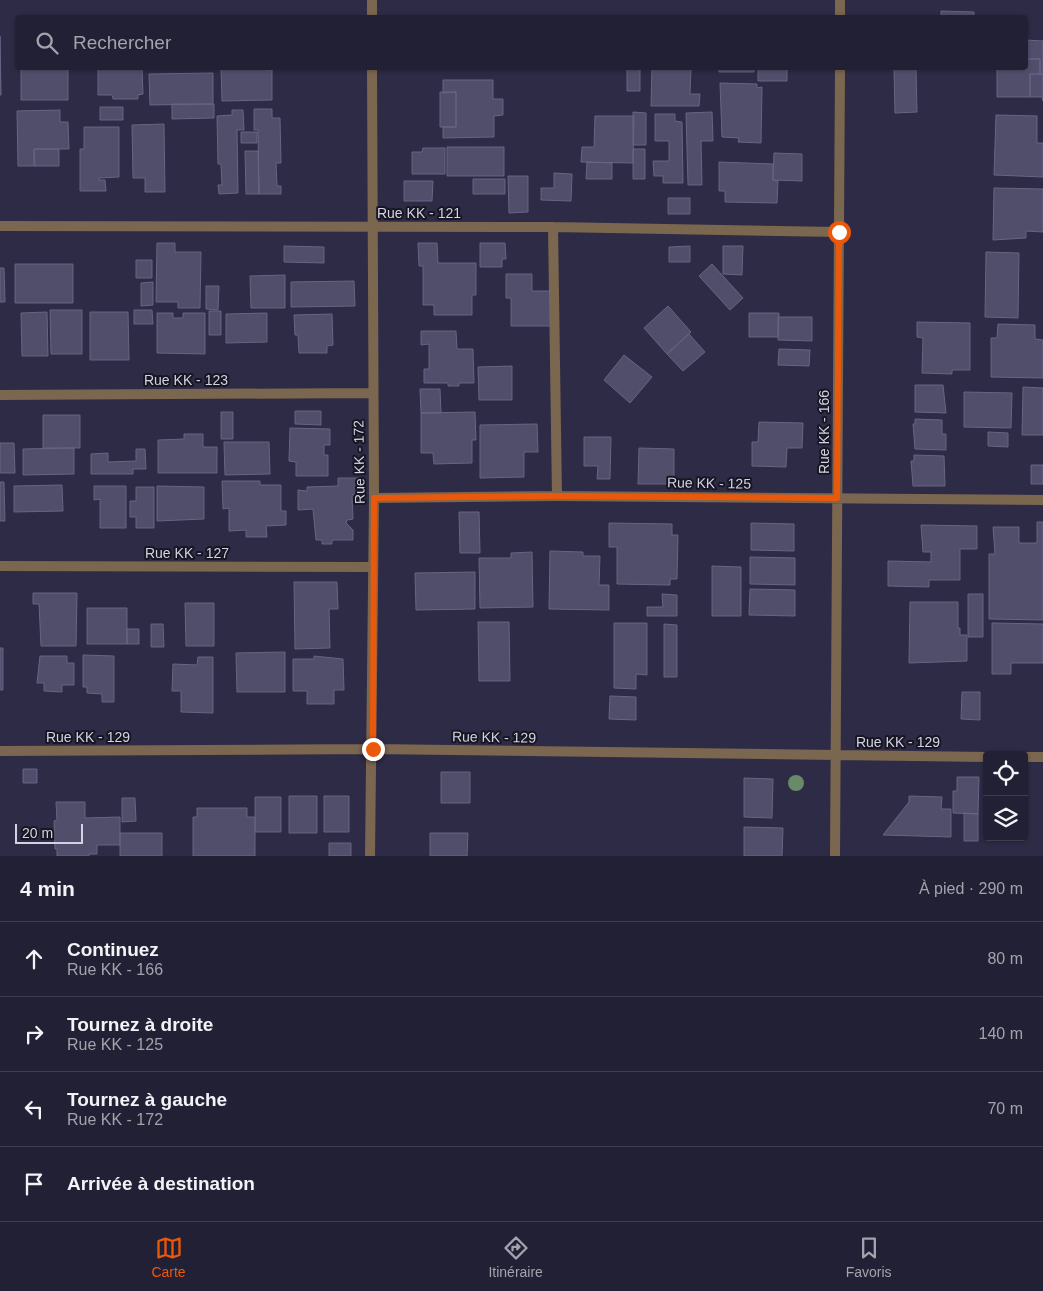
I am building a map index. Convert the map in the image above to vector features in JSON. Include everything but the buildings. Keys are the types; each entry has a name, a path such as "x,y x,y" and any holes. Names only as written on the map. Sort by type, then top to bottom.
{"street":[{"path":"372,0 372,15"},
{"path":"840,0 840,15"},
{"name":"Rue KK - 172","path":"370,856 373,749 374,567 372,70"},
{"name":"Rue KK - 166","path":"835,856 840,70"},
{"name":"Rue KK - 121","path":"0,226 553,227 839,232"},
{"path":"553,227 557,496"},
{"name":"Rue KK - 123","path":"0,395 372,393"},
{"name":"Rue KK - 125","path":"374,498 557,496 1043,500"},
{"name":"Rue KK - 127","path":"0,566 374,567"},
{"name":"Rue KK - 129","path":"0,751 373,749 983,757"},
{"path":"1028,757 1043,757"}],"route":[{"path":"373,749 374,498 557,496 837,498 839,232"}]}
